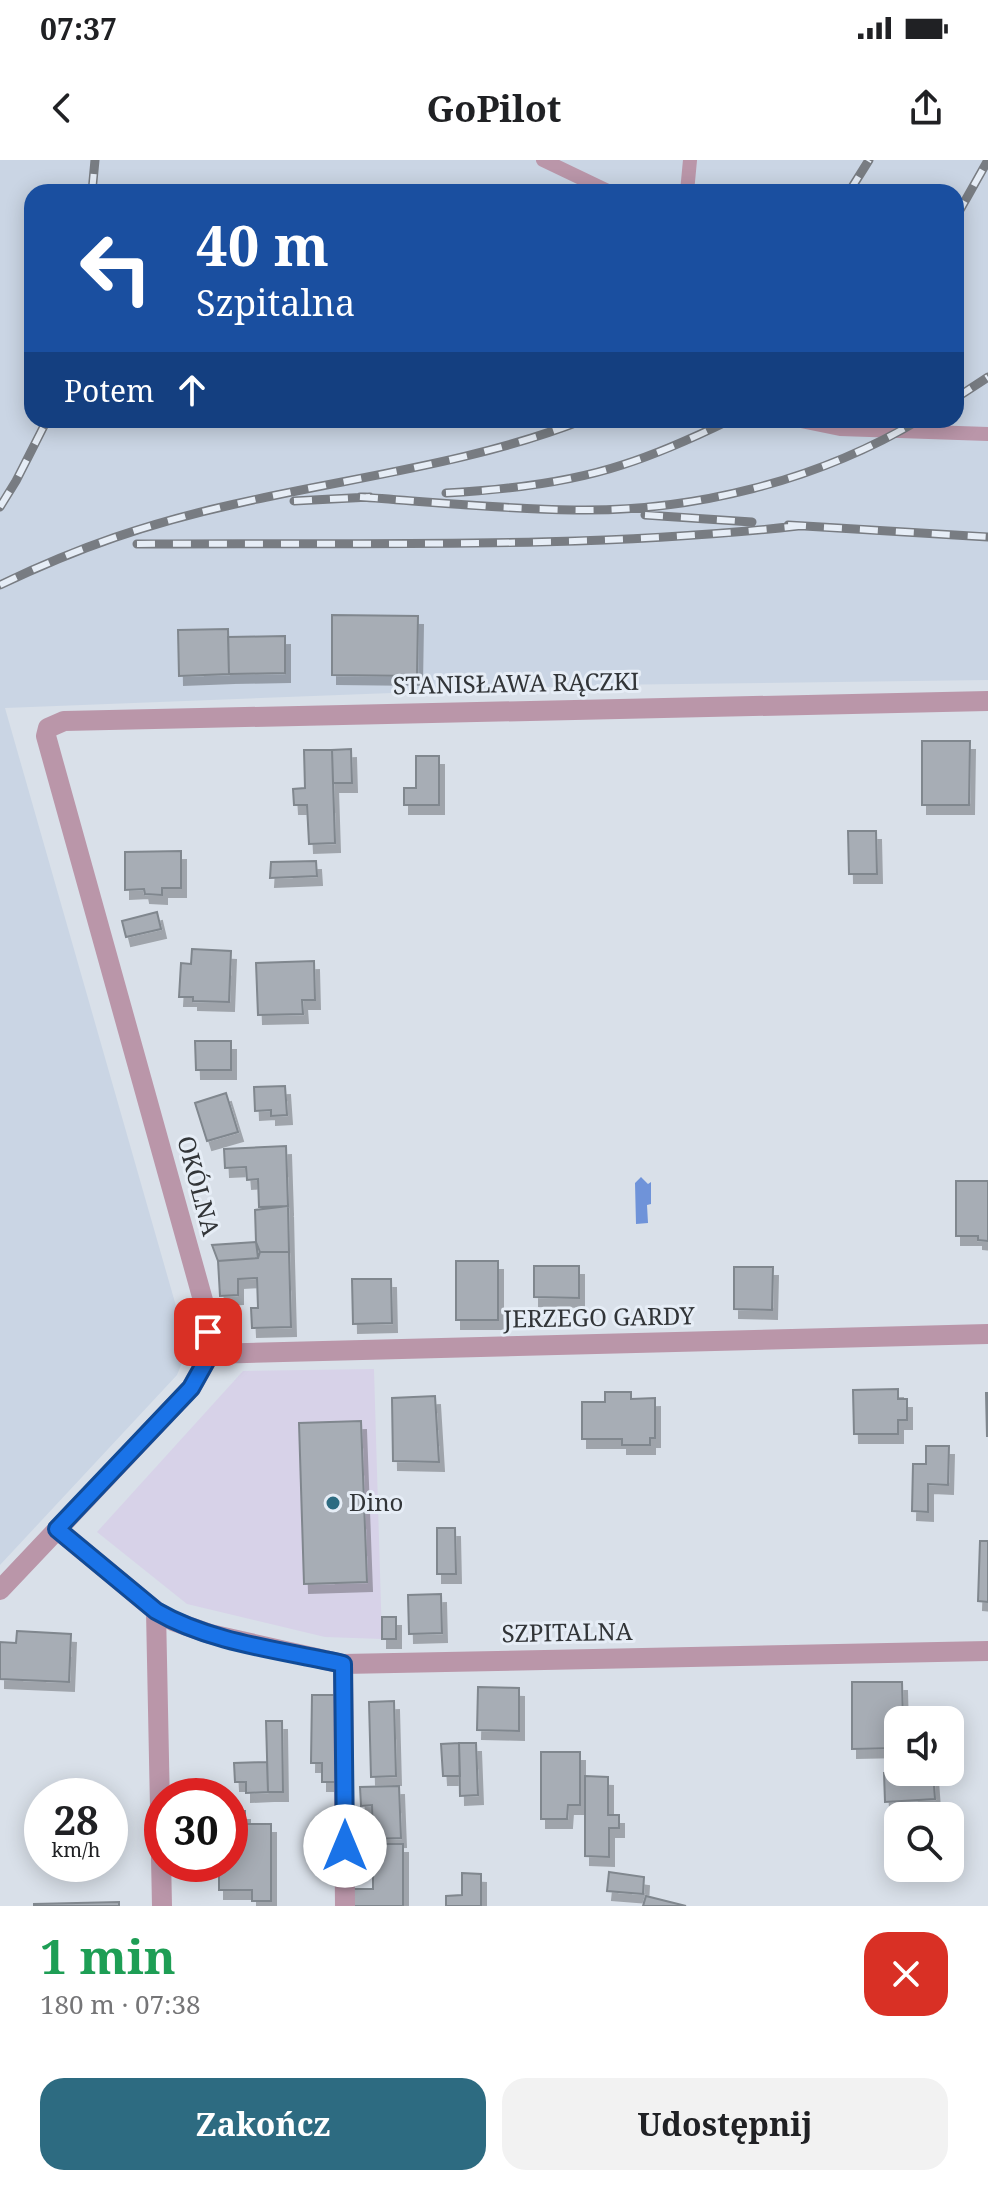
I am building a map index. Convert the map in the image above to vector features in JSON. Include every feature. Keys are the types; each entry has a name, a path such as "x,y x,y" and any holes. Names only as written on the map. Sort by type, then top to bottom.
{"street":[{"name":"STANISŁAWA RĄCZKI","path":"48,728 64,721 988,701"},
{"name":"OKÓLNA","path":"48,728 46,736 206,1311 210,1354"},
{"name":"JERZEGO GARDY","path":"210,1354 988,1334"},
{"path":"0,1590 191,1388 210,1354"},
{"name":"SZPITALNA","path":"57,1529 156,1611 173,1621 210,1634 343,1664 988,1651"},
{"path":"156,1611 162,1906"},
{"path":"343,1664 345,1906"}],"lane":[{"path":"543,160 593,184"},
{"path":"688,184 690,160"},
{"path":"835,428 988,434"}],"shaded area":[{"path":"0,160 988,160 988,680 600,685 5,708 188,1348 177,1375 0,1565"},
{"path":"374,1369 382,1639 325,1637 187,1604 97,1532 243,1371"}],"water":[{"path":"641,1177 648,1184 651,1182 651,1204 647,1205 648,1223 636,1224 635,1183"}],"building":[{"path":"332,615 418,616 417,676 332,675"},
{"path":"228,629 229,674 179,676 178,630"},
{"path":"285,636 285,673 229,674 228,637"},
{"path":"922,741 970,741 969,805 922,805"},
{"path":"351,749 352,783 333,783 332,750"},
{"path":"304,750 332,750 335,843 309,844 307,805 294,805 293,789 305,788"},
{"path":"416,756 439,756 439,805 404,805 404,788 416,788"},
{"path":"848,831 876,831 877,874 849,874"},
{"path":"181,851 181,888 162,888 162,895 145,894 144,889 125,890 125,852"},
{"path":"316,861 317,876 270,878 271,862"},
{"path":"157,912 161,929 126,937 122,921"},
{"path":"192,949 231,951 229,1002 193,1001 193,997 179,997 181,963 191,964"},
{"path":"314,961 315,1000 302,1000 303,1014 258,1015 256,963"},
{"path":"195,1041 231,1041 231,1070 196,1070"},
{"path":"285,1086 287,1115 271,1116 271,1110 255,1111 254,1087"},
{"path":"226,1093 238,1132 207,1141 195,1103"},
{"path":"286,1146 288,1206 259,1207 258,1179 247,1180 246,1167 225,1168 224,1149"},
{"path":"956,1181 988,1181 988,1241 978,1240 978,1236 956,1236"},
{"path":"288,1206 289,1252 260,1252 256,1242 255,1210"},
{"path":"256,1242 258,1258 218,1261 212,1245"},
{"path":"260,1252 289,1252 291,1327 252,1328 251,1308 258,1308 257,1278 238,1279 238,1295 220,1296 218,1261 258,1258"},
{"path":"456,1261 498,1261 498,1320 456,1320"},
{"path":"534,1266 579,1266 579,1298 534,1297"},
{"path":"734,1267 773,1267 772,1310 734,1309"},
{"path":"352,1279 391,1279 392,1323 353,1324"},
{"path":"898,1389 898,1399 907,1399 907,1420 898,1420 898,1434 854,1434 853,1390"},
{"path":"605,1392 631,1392 631,1399 655,1398 655,1438 650,1438 650,1445 622,1445 622,1439 582,1439 582,1402 605,1402"},
{"path":"988,1393 988,1436 987,1436"},
{"path":"435,1396 439,1462 393,1461 392,1398"},
{"name":"Dino","path":"361,1421 367,1582 304,1584 299,1423"},
{"path":"926,1446 949,1446 948,1485 928,1484 928,1512 912,1511 913,1464 926,1464"},
{"path":"437,1528 455,1528 456,1574 437,1574"},
{"path":"980,1541 988,1541 988,1602 978,1601"},
{"path":"441,1594 442,1633 409,1634 408,1595"},
{"path":"382,1617 396,1617 396,1639 382,1639"},
{"path":"17,1631 71,1634 69,1682 0,1679 0,1642 16,1643"},
{"path":"852,1682 902,1682 903,1706 884,1706 884,1748 852,1749"},
{"path":"478,1687 519,1688 519,1731 477,1730"},
{"path":"312,1695 338,1695 338,1782 322,1782 322,1763 311,1763"},
{"path":"394,1701 396,1776 371,1777 369,1702"},
{"path":"266,1721 282,1721 283,1792 268,1792"},
{"path":"459,1743 476,1743 478,1795 460,1796"},
{"path":"459,1743 460,1776 443,1776 441,1744"},
{"path":"541,1752 580,1752 580,1805 568,1805 567,1819 541,1819"},
{"path":"267,1762 268,1792 248,1793 248,1778 235,1778 234,1763"},
{"path":"585,1776 608,1777 608,1815 619,1815 619,1828 609,1828 609,1857 585,1856"},
{"path":"399,1786 401,1838 373,1839 372,1805 361,1806 360,1787"},
{"path":"884,1786 934,1786 935,1799 885,1802"},
{"path":"248,1824 271,1824 271,1901 252,1901 252,1890 219,1890 219,1882 248,1882"},
{"path":"373,1844 403,1844 403,1906 350,1906 350,1889 373,1889"},
{"path":"609,1872 644,1877 643,1894 607,1891"},
{"path":"462,1873 481,1874 481,1906 446,1906 446,1896 462,1895"},
{"path":"646,1896 686,1906 643,1906"},
{"path":"119,1902 119,1906 34,1906 34,1904"}],"railway":[{"path":"93,184 95,160"},
{"path":"854,184 869,160"},
{"path":"964,203 988,160"},
{"path":"964,393 988,377"},
{"path":"0,507 43,428"},
{"path":"0,585 86,548 173,519 455,459 561,428"},
{"path":"446,493 536,485 580,477 664,450 713,428"},
{"path":"360,497 574,510 664,505 753,489 796,476 839,460 904,428"},
{"path":"294,501 370,497"},
{"path":"645,515 752,522"},
{"path":"788,525 988,537"},
{"path":"137,544 551,542 716,534 798,526"}],"place":[{"name":"Dino","path":"333,1503"}],"route":[{"path":"208,1332 210,1354 191,1388 57,1529 156,1611 173,1621 210,1634 343,1664 345,1846"}]}
